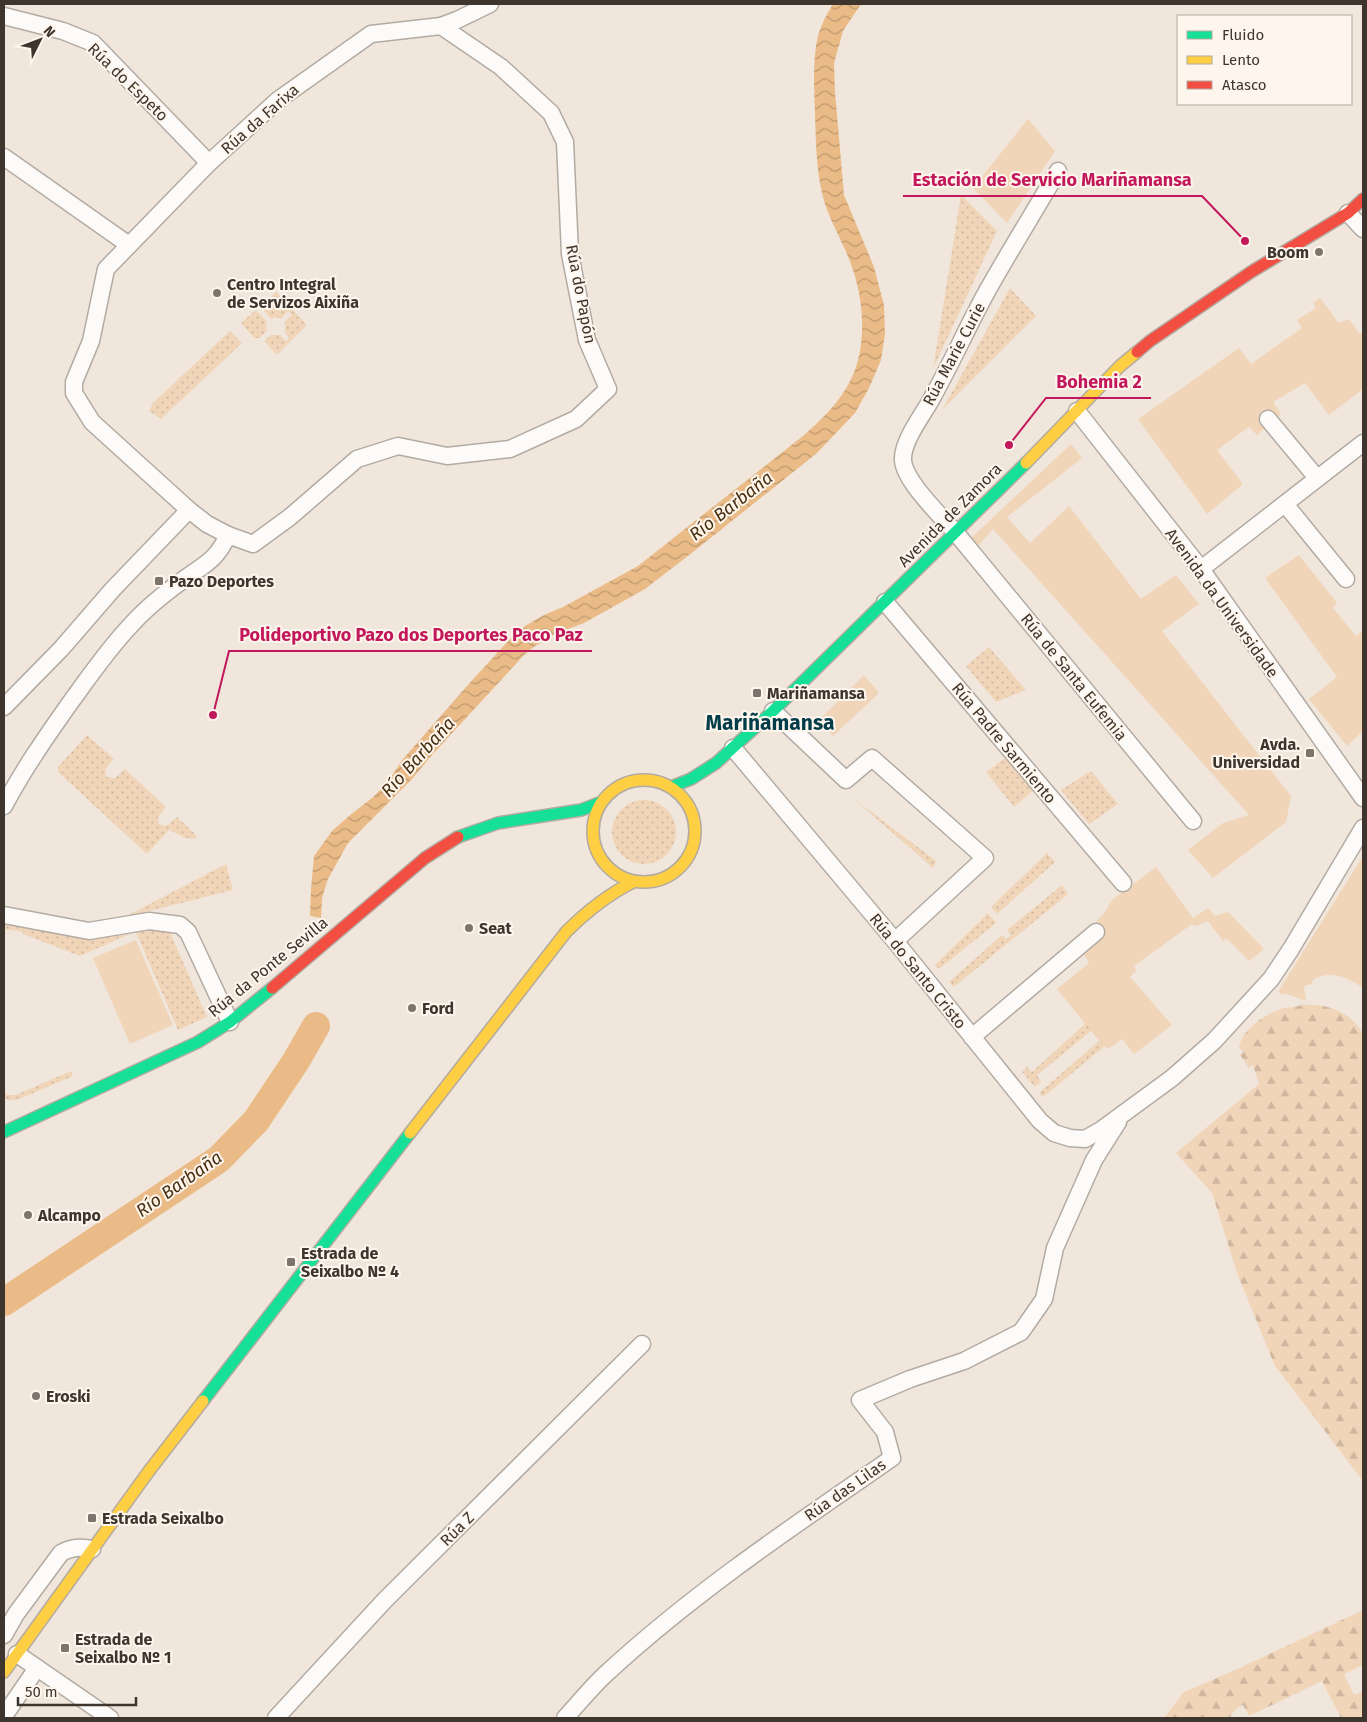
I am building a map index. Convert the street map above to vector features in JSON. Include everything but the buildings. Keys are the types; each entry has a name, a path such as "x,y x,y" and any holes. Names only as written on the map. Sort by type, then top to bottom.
{"street":[{"name":"Rúa da Farixa","path":"189,510 92,422 74,393 74,382 91,341 106,268 209,164 278,100 371,34 441,26 490,4"},
{"name":"Rúa do Espeto","path":"4,16 63,31 93,43 209,164"},
{"name":"Rúa do Papón","path":"228,535 253,544 290,517 358,459 398,446 447,456 510,449 576,419 608,389 587,340 570,254 565,142 551,114 501,67 441,26"},
{"path":"4,157 129,245"},
{"name":"Rúa Marie Curie","path":"956,533 908,475 902,460 903,452 986,294 1058,172"},
{"name":"Avenida de Zamora","path":"671,787 691,779 716,763 773,711 956,533 1120,366 1150,341 1251,272 1348,213 1363,199"},
{"path":"1348,213 1363,229"},
{"name":"Avenida da Universidade","path":"1077,411 1201,569 1363,798"},
{"path":"1268,418 1317,478"},
{"path":"1201,569 1363,443"},
{"path":"1285,504 1346,579"},
{"path":"4,707 61,649 112,589 189,510 207,524 228,535 221,549 208,564 154,602 130,625 82,685 33,756 4,806"},
{"name":"Rúa de Santa Eufemia","path":"956,533 1193,822"},
{"name":"Rúa Padre Sarmiento","path":"885,602 1123,883"},
{"path":"773,711 846,780 872,758 985,858 895,941"},
{"name":"Rúa do Santo Cristo","path":"733,748 895,941 1040,1122 1054,1133 1070,1138 1085,1139 1101,1130 1172,1078 1214,1041 1271,980 1363,828"},
{"name":"Avenida de Zamora","path":"704,783 716,763"},
{"path":"693,815 682,796 671,787 655,781 637,780 621,785 613,790 602,802 589,832 602,861 616,874 634,882 662,879 677,870 689,854 694,835 693,815 698,795"},
{"name":"Rúa da Ponte Sevilla","path":"4,1132 198,1042 230,1022 425,858 459,836 498,823 581,810 602,802"},
{"name":"Rúa da Ponte Sevilla","path":"541,817 568,824"},
{"path":"600,874 602,861"},
{"path":"4,1672 138,1486 395,1151 568,930 605,898 634,882"},
{"path":"568,930 577,912 588,897"},
{"path":"4,915 89,931 149,921 180,925 188,932 230,1022"},
{"path":"972,1037 1096,932"},
{"name":"Rúa das Lilas","path":"565,1718 608,1671 700,1594 892,1458 885,1432 860,1400 910,1379 964,1361 1021,1332 1044,1299 1055,1248 1094,1160 1123,1114"},
{"name":"Rúa Z","path":"276,1718 385,1600 642,1344"},
{"path":"4,1635 16,1614 61,1554 69,1548 92,1549"},
{"path":"17,1654 110,1718"},
{"path":"4,1716 37,1668"}],"green space":[{"path":"1028,119 1055,151 1007,223 973,188"},
{"path":"961,195 997,231 933,369"},
{"path":"1010,288 1036,316 942,410"},
{"path":"276,292 307,325 277,355 264,341 271,335 280,335 286,341 289,338 284,331 286,327 284,322 292,315 288,311 281,319 277,317 271,319 260,306"},
{"path":"1320,298 1339,323 1349,319 1359,333 1363,333 1363,389 1329,415 1305,383 1273,402 1281,414 1257,435 1249,427 1217,450 1243,484 1207,514 1138,419 1239,348 1251,364 1302,328 1297,320 1316,308 1313,303"},
{"path":"256,310 267,322 267,331 259,338 254,338 241,323"},
{"path":"230,331 242,343 161,419 149,411 153,403"},
{"path":"1071,444 1082,458 1007,517 1030,543 1069,506 1141,599 1176,575 1199,604 1162,631 1291,796 1286,822 1213,878 1188,850 1223,823 1249,815 993,529 977,547 969,540"},
{"path":"1299,555 1337,603 1333,608 1356,636 1363,631 1363,731 1347,746 1309,699 1337,677 1265,578"},
{"path":"989,647 1026,690 996,702 966,666"},
{"path":"864,675 879,693 833,736 819,720"},
{"path":"87,735 114,759 106,769 107,777 115,778 125,769 166,807 158,817 159,824 166,826 177,817 197,836 195,839 186,838 169,830 147,854 58,772 58,767"},
{"path":"1008,756 1034,790 1014,807 986,772"},
{"path":"1091,771 1118,804 1089,824 1061,790"},
{"path":"854,799 936,861 933,868"},
{"path":"644,800 656,802 667,809 674,820 676,832 674,844 667,855 656,862 644,864 632,862 621,855 614,844 612,832 614,820 621,809 632,802"},
{"path":"1047,853 1055,862 997,914 991,907"},
{"path":"1363,856 1363,988 1345,978 1325,975 1313,980 1312,984 1304,986 1306,1001 1281,994 1278,992"},
{"path":"226,864 233,890 125,917"},
{"path":"1156,867 1193,918 1208,908 1215,916 1228,912 1264,949 1249,961 1226,938 1223,941 1208,921 1196,926 1192,924 1134,966 1136,971 1130,977 1172,1025 1134,1054 1122,1039 1108,1049 1057,989 1089,963 1081,949 1104,933 1095,923 1105,912 1112,900"},
{"path":"1062,885 1068,894 954,987 949,982 1002,935 1006,939 1011,936 1007,930"},
{"path":"988,913 996,923 939,969 935,965"},
{"path":"4,925 88,937 132,933 80,956 23,934 23,932 4,929"},
{"path":"169,930 207,1017 178,1030 136,932"},
{"path":"136,940 173,1025 130,1044 93,958"},
{"path":"1304,1004 1323,1006 1339,1011 1354,1021 1363,1035 1363,1481 1275,1366 1237,1273 1212,1193 1176,1153 1259,1084 1253,1065 1249,1068 1240,1055 1244,1052 1239,1048 1241,1041 1249,1029 1275,1011"},
{"path":"1086,1023 1091,1031 1037,1075 1041,1082 1035,1087 1022,1072 1027,1067 1032,1072"},
{"path":"1100,1040 1105,1046 1043,1097 1039,1093"},
{"path":"71,1071 73,1076 17,1100 4,1098 4,1092 8,1095 16,1095"},
{"path":"1363,1610 1363,1665 1344,1674 1354,1695 1363,1691 1363,1718 1341,1718 1322,1681 1249,1716 1243,1705 1236,1709 1229,1718 1164,1718 1184,1692"}],"water":[{"path":"833,4 861,4 843,31 834,63 835,92 844,195 874,267 884,305 885,334 881,360 869,388 855,413 817,453 645,589 584,623 555,634 524,655 412,779 348,843 328,879 322,898 321,918 310,916 314,856 332,831 387,783 403,759 509,640 525,626 544,615 563,607 638,566 803,436 822,419 844,392 854,372 858,358 861,344 862,314 857,284 850,262 822,193 818,171 814,80 814,63 818,35"}],"waterway":[{"name":"Río Barbaña","path":"4,1302 219,1159 256,1121 296,1061 316,1026"}],"traffic: fast":[{"path":"671,787 691,779 716,763 773,711 1026,463"},
{"path":"458,837 498,823 581,810 602,802"},
{"path":"4,1132 198,1042 230,1022 272,988"},
{"path":"203,1401 410,1133"}],"traffic: slow":[{"path":"1026,463 1120,366 1137,352"},
{"path":"644,780 664,784 680,795 691,811 695,831 691,851 680,867 664,878 644,882 624,878 608,867 597,851 593,831 597,811 608,795 624,784 644,780"},
{"path":"410,1133 566,932 597,904 633,882"},
{"path":"4,1672 149,1471 203,1401"}],"traffic: jam":[{"path":"1137,352 1150,341 1251,272 1348,213 1363,199"},
{"path":"272,988 425,858 458,837"}],"place":[{"name":"Estación de Servicio Mariñamansa","path":"1245,241"},
{"name":"Boom","path":"1319,252"},
{"name":"Centro Integral de Servizos Aixiña","path":"217,293"},
{"name":"Bohemia 2","path":"1009,445"},
{"name":"Pazo Deportes","path":"159,581"},
{"name":"Mariñamansa","path":"757,693"},
{"name":"Polideportivo Pazo dos Deportes Paco Paz","path":"213,715"},
{"name":"Avda. Universidad","path":"1310,753"},
{"name":"Seat","path":"469,928"},
{"name":"Ford","path":"412,1008"},
{"name":"Alcampo","path":"28,1215"},
{"name":"Estrada de Seixalbo Nº 4","path":"291,1262"},
{"name":"Eroski","path":"36,1396"},
{"name":"Estrada Seixalbo","path":"92,1518"},
{"name":"Estrada de Seixalbo Nº 1","path":"65,1648"}],"district":[{"name":"Mariñamansa","path":"770,723"}]}
